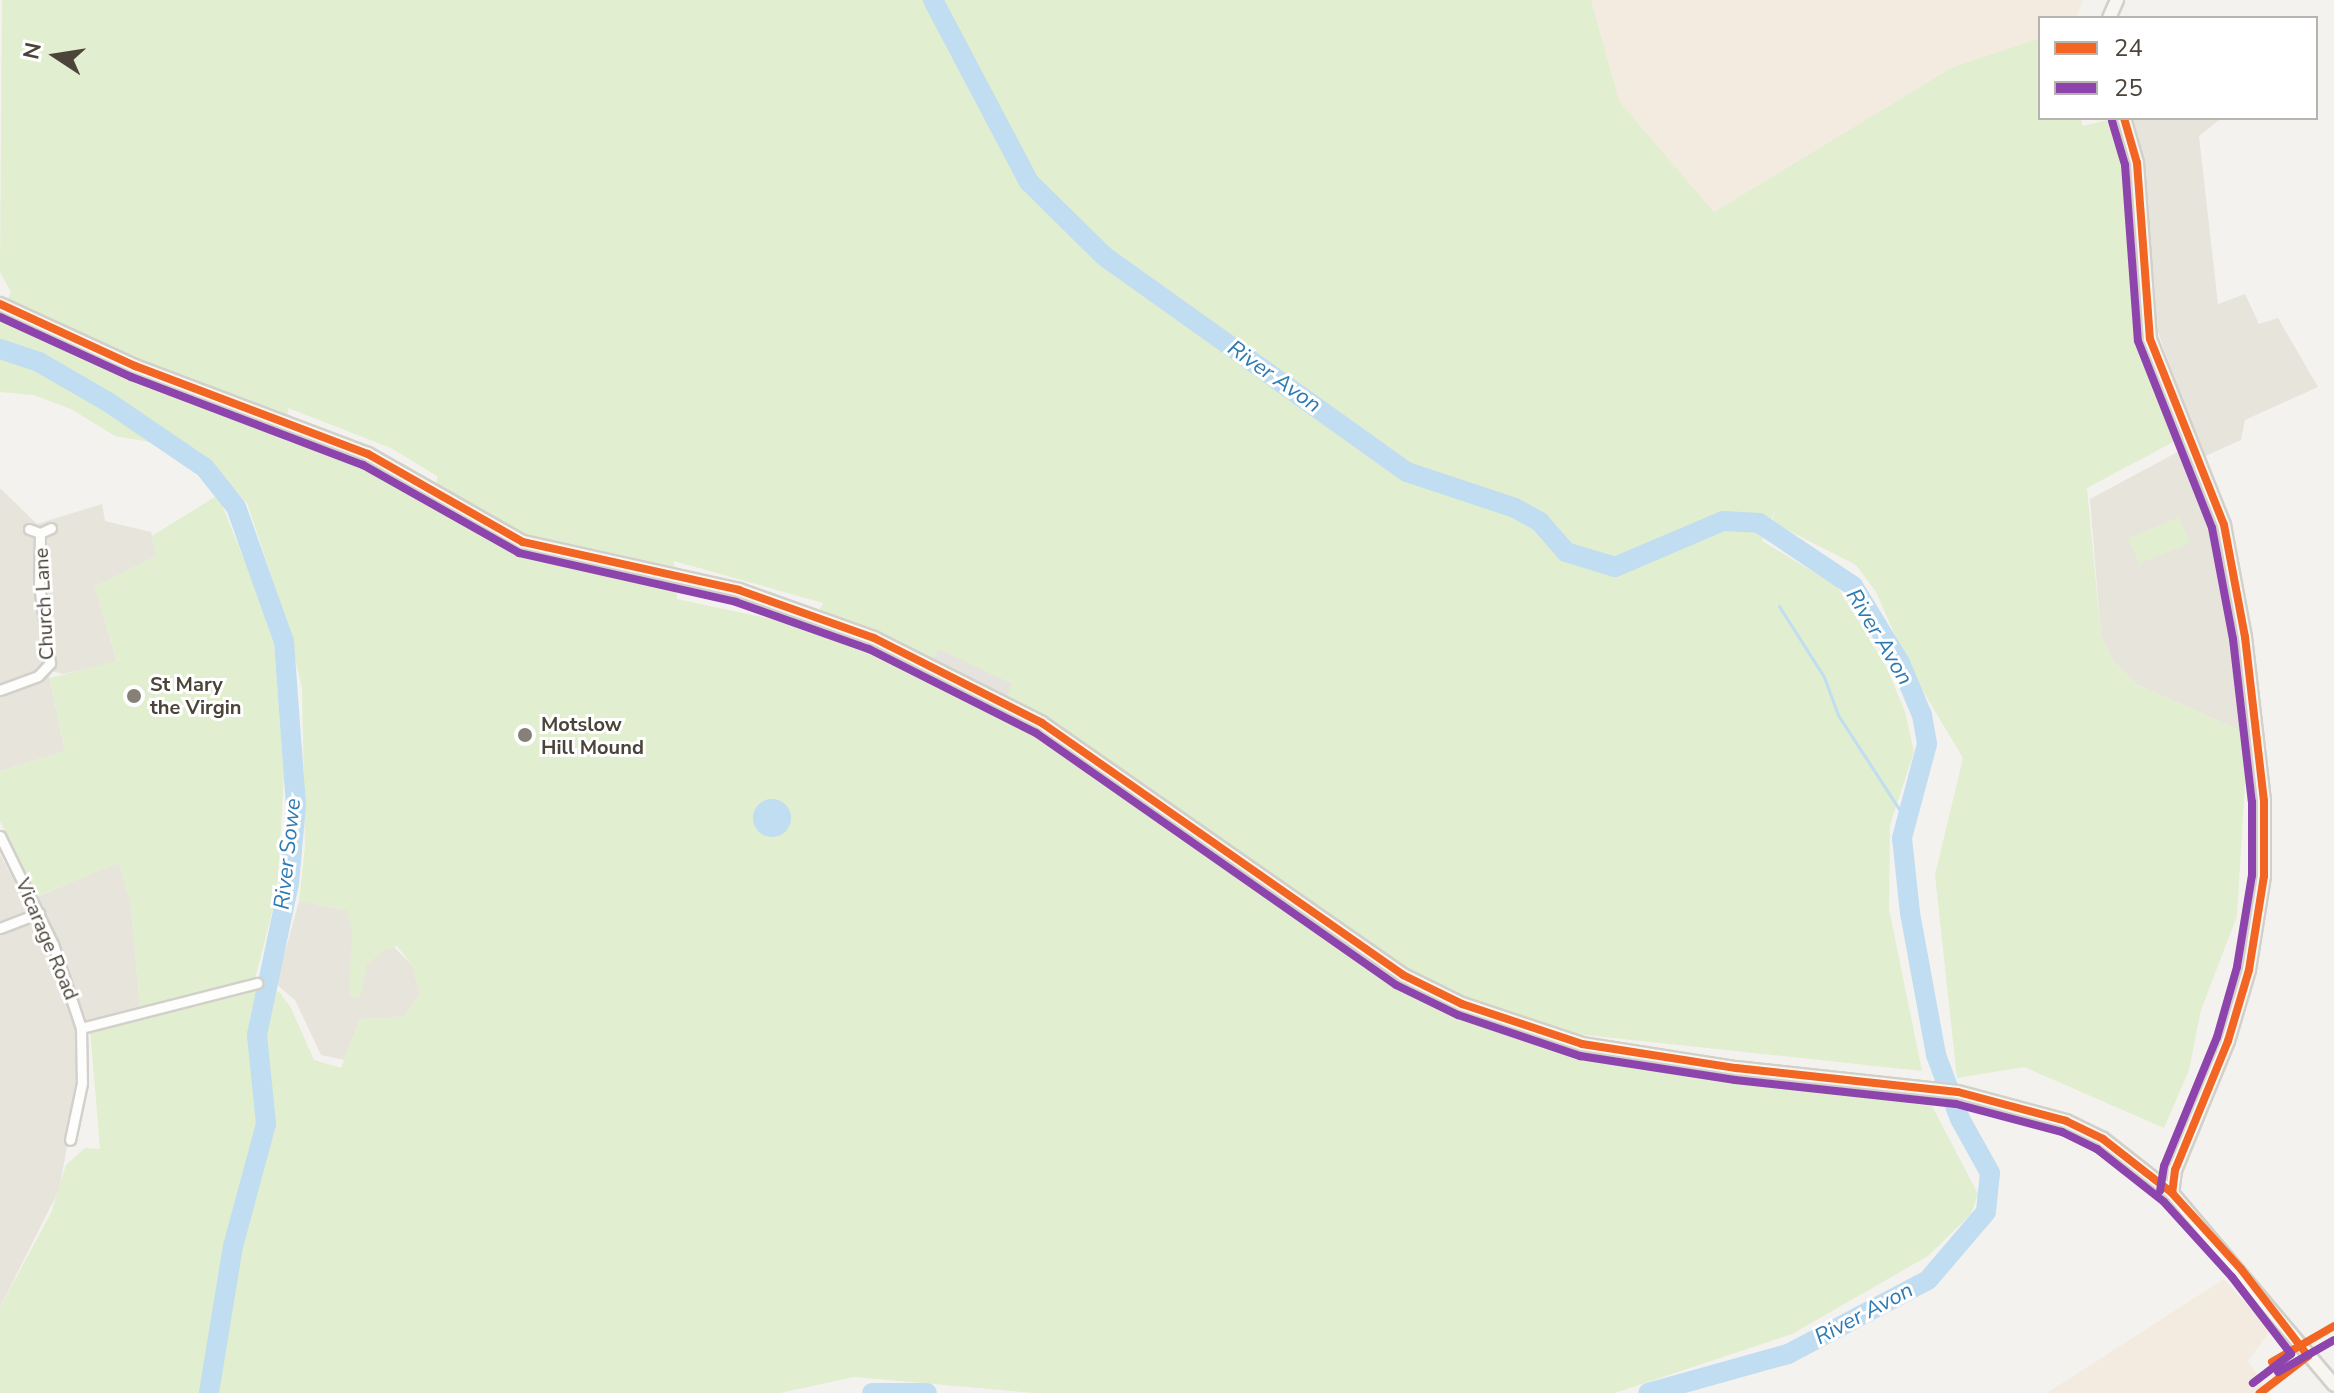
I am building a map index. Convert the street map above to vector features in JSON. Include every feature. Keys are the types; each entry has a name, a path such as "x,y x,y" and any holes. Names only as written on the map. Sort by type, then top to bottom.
{"main road":[{"path":"2125,120 2137,163 2150,339 2218,504 2245,637 2264,801 2258,925 2237,1014 2175,1170 2172,1193"},
{"path":"0,304 135,366 368,454 523,542 739,590 878,640 1042,723 1403,975 1462,1004 1582,1044 1736,1068 2003,1100 2103,1139 2172,1193 2334,1385"}],"street":[{"name":"Church Lane","path":"29,529 40,533 51,528"},
{"name":"Church Lane","path":"0,690 38,676 50,663 39,585 40,533"},
{"name":"Vicarage Road","path":"0,836 39,913 81,1028 82,1083 70,1140"},
{"path":"0,928 39,913"},
{"path":"81,1028 257,983"}],"shaded area":[{"path":"1591,0 2083,0 2077,16 2038,16 2038,39 1953,67 1714,212 1619,101"},
{"path":"2132,120 2219,120 2199,136 2218,304 2245,294 2259,324 2278,318 2318,387 2245,420 2241,440 2203,457 2155,324 2142,159"},
{"path":"2183,449 2208,496 2222,547 2248,734 2136,684 2113,661 2101,636 2090,499"},
{"path":"0,488 37,524 102,504 105,521 151,532 157,556 95,587 117,662 63,674 48,670 65,751 0,771"},
{"path":"939,649 1012,684 1006,697 932,661"},
{"path":"0,854 25,902 119,862 131,905 140,1009 88,1020 81,1028 84,1054 59,1190 0,1307"},
{"path":"299,901 358,912 412,965 420,993 406,1016 360,1019 344,1060 321,1055 295,1000 276,984"},
{"path":"2224,1279 2270,1331 2248,1361 2269,1393 2047,1393"}],"green space":[{"path":"2,0 1591,0 1619,101 1714,212 1953,67 2038,39 2038,120 2081,120 2083,126 2116,120 2130,165 2138,333 2177,440 2087,488 2101,636 2113,661 2136,684 2248,734 2237,916 2201,1010 2189,1070 2164,1128 2024,1067 1957,1078 1935,875 1963,758 1911,671 1876,592 1856,565 1772,522 1777,507 1762,541 1837,586 1886,666 1905,712 1914,752 1890,825 1889,909 1922,1071 1529,1029 1517,1037 1639,1069 1932,1106 1978,1194 1971,1214 1928,1256 1792,1334 1615,1393 1034,1393 854,1377 780,1393 0,1393 0,1307 51,1213 66,1165 85,1148 100,1149 90,1029 261,984 279,992 290,1006 314,1060 341,1068 360,1019 406,1016 420,993 412,965 397,946 383,951 367,965 360,998 349,996 352,931 347,910 299,901 305,847 302,688 285,617 247,503 197,450 115,436 71,409 34,395 0,392 0,317 11,292 0,272","holes":["288,408 391,448 437,476 436,504 333,455 286,441","674,561 823,603 808,627 677,599"]},
{"path":"218,495 273,631 284,776 277,893 255,979 140,1009 131,905 119,863 38,896 0,821 0,771 65,751 50,678 117,661 95,587 157,556 152,536"},
{"path":"2179,517 2190,543 2139,564 2128,538"}],"water":[{"path":"772,799 786,804 791,818 786,832 772,837 758,832 753,818 758,804"}],"waterway":[{"name":"River Avon","path":"933,0 1029,182 1104,256 1407,472 1515,508 1540,522 1566,552 1615,567 1723,521 1759,523 1853,586 1900,663 1922,715 1927,744 1902,838 1910,913 1936,1055 1960,1119 1990,1173 1986,1212 1928,1280 1788,1354 1648,1393"},
{"name":"River Sowe","path":"0,349 39,362 108,402 205,468 236,507 284,642 296,805 289,883 257,1035 266,1124 233,1246 209,1393"},
{"path":"1779,606 1824,677 1838,715 1905,818"},
{"name":"River Avon","path":"872,1393 927,1393"}],"transit line":[{"name":"24","path":"2125,120 2137,163 2150,339 2224,525 2245,637 2264,801 2264,876 2249,970 2228,1041 2175,1170 2172,1193"},
{"name":"25","path":"2112,121 2125,165 2138,341 2212,528 2233,639 2252,802 2252,875 2237,967 2217,1037 2164,1166 2160,1191"},
{"name":"24","path":"0,304 135,366 368,454 523,542 739,590 874,638 1042,723 1403,975 1462,1004 1582,1044 1736,1068 1958,1092 2066,1121 2103,1139 2172,1193 2241,1269 2308,1356 2260,1393"},
{"name":"25","path":"0,317 131,377 363,465 519,553 736,602 869,649 1036,733 1396,985 1458,1015 1580,1056 1735,1080 1956,1104 2062,1132 2097,1149 2164,1202 2232,1277 2291,1354 2253,1383"},
{"name":"24","path":"2272,1362 2334,1326"},
{"name":"25","path":"2278,1372 2334,1340"}],"place":[{"name":"St Mary the Virgin","path":"134,696"},
{"name":"Motslow Hill Mound","path":"525,735"}]}
